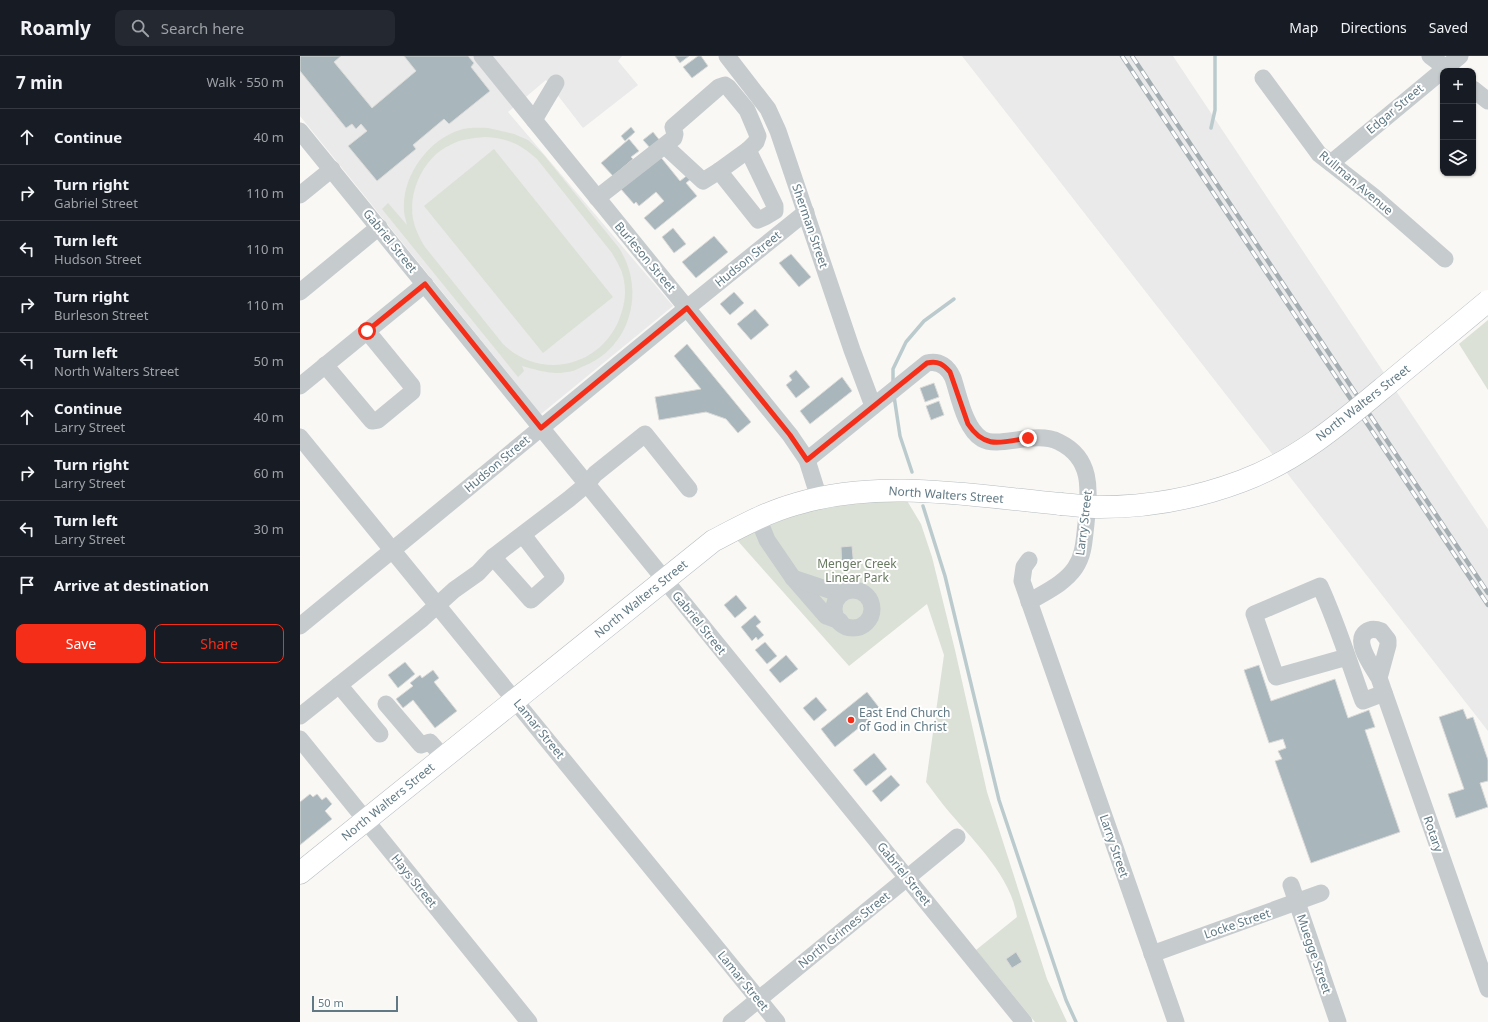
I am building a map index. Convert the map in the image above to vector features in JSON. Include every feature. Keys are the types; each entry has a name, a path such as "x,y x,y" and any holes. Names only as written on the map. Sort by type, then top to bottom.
{"main road":[{"name":"North Walters Street","path":"300,873 713,541 770,512 796,503 857,491 915,490 1099,507 1158,503 1218,490 1244,481 1276,465 1296,454 1337,427 1488,301"}],"street":[{"name":"Burleson Street","path":"482,56 790,435 807,460 819,498"},
{"name":"Sherman Street","path":"727,56 755,90 772,117 806,212 852,350 878,402"},
{"path":"1430,56 1445,68"},
{"name":"Edgar Street","path":"1450,68 1460,56"},
{"name":"Edgar Street","path":"1330,163 1440,76"},
{"name":"Rullman Avenue","path":"1263,78 1319,154 1372,196 1445,259"},
{"path":"534,120 556,83"},
{"path":"596,198 665,146 674,138 675,134 673,127 719,88 725,85 747,110 758,136 756,142 748,150 703,181 665,146"},
{"path":"1476,91 1488,101"},
{"name":"Gabriel Street","path":"300,131 1024,1022"},
{"path":"719,171 758,220 765,217 776,209 748,150"},
{"path":"300,195 332,169"},
{"name":"Hudson Street","path":"300,626 806,212"},
{"path":"765,217 779,234"},
{"path":"300,292 379,227"},
{"path":"300,386 425,284"},
{"path":"325,365 372,420 378,420 412,392 412,386 367,331"},
{"name":"Larry Street","path":"878,402 927,363 939,362 950,372 968,424 973,432 982,440 993,443 1028,438 1048,439 1059,442 1072,450 1081,462 1086,473 1089,494 1083,549 1079,562 1074,570 1062,582 1029,602"},
{"path":"807,460 878,402"},
{"path":"300,716 437,606 454,590 478,573 493,557 587,484 596,474 645,434 689,489"},
{"name":"Lamar Street","path":"300,439 777,1022"},
{"path":"758,518 767,540 793,578 826,616 840,621"},
{"path":"493,557 531,600 556,578 522,535"},
{"name":"Larry Street","path":"1029,560 1024,567 1022,581 1176,1022"},
{"path":"793,578 841,594"},
{"path":"1320,586 1330,608 1347,657 1276,677 1254,614 1320,586"},
{"path":"852,590 864,594 868,598 872,610 867,621 862,625 850,627 844,625 840,621 834,610 837,599 841,594 852,590"},
{"name":"Rotary","path":"1347,657 1363,701 1382,685 1488,989"},
{"path":"339,685 380,734"},
{"path":"386,704 421,745 430,742 444,758"},
{"name":"Hays Street","path":"303,749 365,820 529,1022"},
{"name":"North Grimes Street","path":"732,1022 957,837"},
{"name":"Muegge Street","path":"1291,885 1338,1022"},
{"name":"Locke Street","path":"1152,954 1321,893"}],"shaded area":[{"path":"300,56 622,56 618,61 638,85 583,128 546,80 508,112 673,306 541,414 300,116"},
{"path":"962,56 1173,56 1488,529 1488,731"}],"green space":[{"path":"488,128 514,134 528,140 543,154 619,248 627,264 632,281 632,299 629,316 623,331 613,345 600,357 574,371 561,373 550,372 522,366 524,371 518,377 382,209 388,203 407,225 404,212 407,185 412,172 419,161 437,142 448,135 463,129","holes":["485,137 507,140 525,149 537,159 612,253 620,267 625,288 624,300 622,311 614,330 603,344 588,355 572,362 554,365 536,363 519,356 503,344 425,247 415,226 412,208 413,197 420,176 433,158 441,150 458,141"]},
{"path":"494,149 613,297 543,353 424,206"},
{"path":"1488,320 1488,390 1459,344"},
{"name":"Menger Creek Linear Park","path":"906,499 921,524 932,557 955,650 987,792 1047,979 1067,1022 1035,1022 976,950 1017,917 1014,902 1000,874 926,782 944,655 927,604 849,666 737,540 796,514 841,503"}],"building":[{"path":"300,56 341,56 334,62 372,108 416,71 404,56 468,56 474,63 471,67 490,91 449,124 444,119 413,145 416,149 377,181 348,146 367,131 361,124 356,129 352,124 346,128 300,71"},
{"path":"675,56 689,56 680,63"},
{"path":"698,56 701,56 708,66 692,78 683,67"},
{"path":"631,127 635,132 625,141 621,136"},
{"path":"653,132 661,142 652,150 643,140"},
{"path":"629,139 639,151 631,157 633,159 613,176 601,163"},
{"path":"659,155 680,181 689,174 692,178 686,183 697,196 655,230 644,218 664,201 656,192 639,206 636,202 634,204 620,188"},
{"path":"673,228 686,244 674,253 662,237"},
{"path":"714,236 728,252 696,278 682,262"},
{"path":"791,254 811,277 799,287 779,263"},
{"path":"734,292 744,303 730,315 720,304"},
{"path":"755,309 769,325 751,340 737,324"},
{"path":"687,344 751,422 738,433 726,419 706,412 659,420 655,397 701,389 674,356"},
{"path":"796,370 810,387 796,398 786,385 792,380 789,376"},
{"path":"842,377 852,391 810,424 800,411"},
{"path":"934,383 939,397 925,402 920,388"},
{"path":"939,401 944,415 931,420 926,406"},
{"path":"852,546 854,568 842,569 841,547"},
{"path":"736,595 747,608 735,618 724,605"},
{"path":"755,615 761,622 756,626 764,635 758,640 756,637 752,641 741,627"},
{"path":"765,642 777,656 767,664 755,650"},
{"path":"786,655 798,669 780,683 769,670"},
{"path":"405,662 415,674 398,688 388,675"},
{"path":"1259,665 1271,701 1335,679 1348,718 1369,710 1375,727 1365,730 1400,832 1311,863 1275,761 1282,759 1278,751 1286,748 1283,739 1269,743 1244,670"},
{"path":"433,670 439,678 434,682 457,711 435,728 413,700 403,708 396,699 413,686 410,683 420,675 422,678"},
{"name":"East End Church of God in Christ","path":"867,692 881,710 835,747 821,729"},
{"path":"816,697 827,710 814,721 803,708"},
{"path":"1463,709 1467,719 1473,717 1488,760 1488,781 1480,783 1488,807 1456,818 1448,794 1464,789 1439,717"},
{"path":"874,753 887,769 866,786 853,770"},
{"path":"891,775 900,785 881,802 872,791"},
{"path":"310,794 313,797 317,794 322,800 326,797 332,804 325,811 332,819 300,845 300,802"},
{"path":"1016,952 1022,962 1012,968 1006,959"}],"waterway":[{"path":"1211,128 1215,110 1215,56"},
{"path":"893,383 893,369 906,342 924,321 954,299"},
{"path":"894,396 900,436 912,472"},
{"path":"923,506 945,576 999,800 1066,1000 1076,1022"}],"railway":[{"path":"1122,56 1488,605"},
{"path":"1132,56 1488,593"}],"place":[{"name":"East End Church of God in Christ","path":"851,720"}],"route":[{"path":"367,331 425,284 541,428 687,308 790,435 807,460 904,381 927,363 932,362 939,362 950,372 968,424 973,432 982,440 993,443 1028,438"}]}
